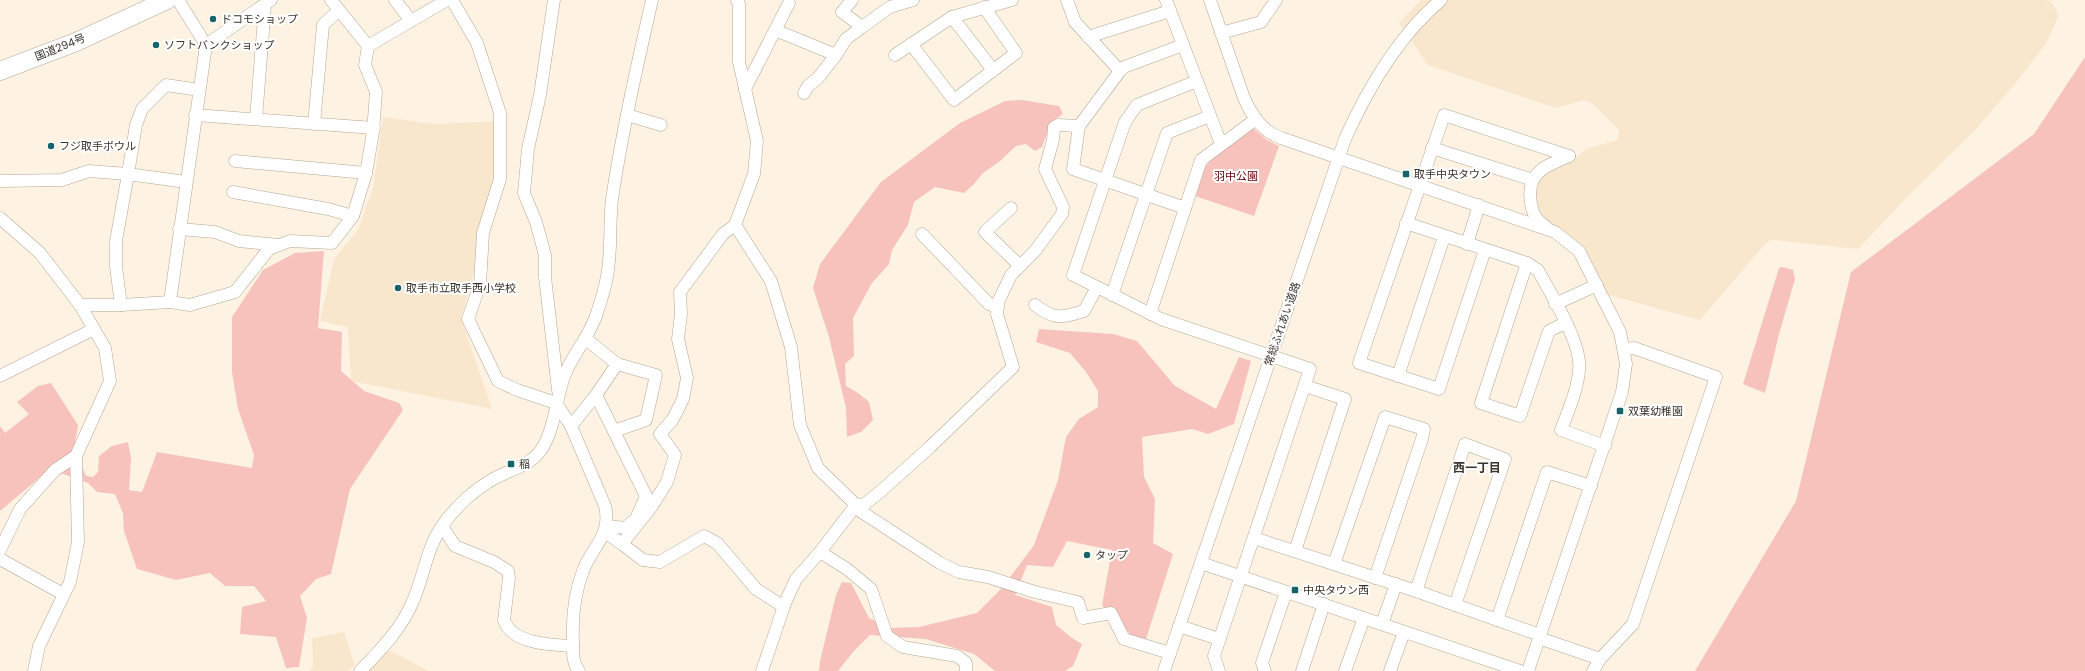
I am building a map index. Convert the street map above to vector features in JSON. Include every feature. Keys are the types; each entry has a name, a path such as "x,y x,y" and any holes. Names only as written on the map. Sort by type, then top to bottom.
{"highway":[{"name":"国道294号","path":"119,21 152,0"},
{"name":"国道294号","path":"0,71 76,42 167,0"}],"street":[{"path":"170,302 179,229 206,45 178,0"},
{"path":"80,305 122,305 170,302 190,305 235,292 269,249 290,241 332,244 352,216 366,173 374,128 376,92 365,65 368,46 331,0"},
{"path":"395,0 411,21"},
{"path":"368,46 447,0"},
{"path":"452,0 477,43 500,112 500,178 483,233 480,284 468,319 498,381 517,390 557,398"},
{"path":"554,0 540,96 528,149 524,193 536,222 545,255 545,277 557,398 571,426 605,506 606,529 583,570 579,581 573,610 573,646 575,665 579,671"},
{"path":"360,671 391,637 405,617 419,586 432,542 454,511 478,489 493,479 530,461 540,451 548,436 557,398 565,373 576,351 586,339 597,315 608,275 612,202 626,115 652,0"},
{"path":"622,544 652,506 667,482 675,455 660,434 673,419 683,399 687,378 678,339 681,314 680,292 723,234 735,225 754,174 757,141 739,62 739,4 737,0"},
{"path":"852,0 842,12 862,27"},
{"path":"804,93 836,55 846,39 890,7 913,0"},
{"path":"895,55 952,17 1012,0"},
{"path":"1221,33 1261,22 1276,0"},
{"name":"常総ふれあい道路","path":"1164,671 1339,157 1353,122 1382,70 1402,42 1430,10 1441,0"},
{"path":"745,89 775,30 787,1"},
{"path":"1072,1 1075,22 1120,71"},
{"path":"1212,1 1221,33 1244,98 1256,119 1272,134 1546,228 1569,241 1579,251 1615,320 1624,349 1625,371 1622,392 1528,671"},
{"path":"206,45 268,2"},
{"path":"256,119 268,2"},
{"path":"1088,37 1168,6 1221,144"},
{"path":"912,44 954,100 1016,53 984,7"},
{"path":"314,124 323,25 339,10"},
{"path":"952,17 993,70"},
{"path":"775,30 836,55"},
{"path":"1183,45 1124,67 1120,71 1079,126 1073,169 1185,208"},
{"path":"1197,81 1137,104 1125,122 1073,275 1150,314 1310,369 1242,577 1219,639 1214,656 1219,671"},
{"path":"122,305 116,267 116,241 136,125 142,110 166,85 199,90"},
{"path":"195,115 374,128"},
{"path":"626,115 661,125"},
{"path":"1485,250 1439,389 1359,363 1419,184 1444,115 1569,156 1544,168 1535,176 1533,180 1531,191 1532,205 1536,218 1546,228"},
{"path":"1112,295 1167,133 1210,116"},
{"path":"1150,314 1201,160 1256,119"},
{"path":"762,671 784,607 796,578 820,552 855,506 865,504 886,486 963,416 1012,368 997,314 998,302 1012,275 1035,251 1062,214 1063,207 1045,169 1053,140 1054,127 1058,125 1079,126"},
{"path":"1432,148 1533,180"},
{"path":"235,161 366,173"},
{"path":"0,181 62,180 89,171 128,174 186,182"},
{"path":"233,192 328,209 352,216"},
{"path":"1466,244 1479,205"},
{"path":"1011,208 985,232 1020,266"},
{"path":"0,218 40,253 80,305 105,348 110,381 76,456 78,542 70,582 39,646 34,671"},
{"path":"1406,223 1444,237 1527,263 1538,270 1579,351 1580,370 1576,388 1561,430 1605,446"},
{"path":"735,225 771,281 790,347 800,425 818,468 855,506 937,561 959,572 988,577 1035,592 1078,602 1084,618 1111,613 1124,639 1170,653"},
{"path":"179,229 215,232 239,241 280,245"},
{"path":"922,234 989,304 998,307"},
{"path":"1398,376 1444,237"},
{"path":"1527,263 1481,403 1520,416 1549,331 1565,323"},
{"path":"1555,304 1597,285"},
{"path":"1035,305 1046,314 1063,318 1084,311 1097,287"},
{"path":"0,376 94,329"},
{"path":"586,339 617,364 656,375 646,420"},
{"path":"1593,671 1600,659 1633,624 1716,378 1634,348 1624,349"},
{"path":"571,426 596,395 617,364"},
{"path":"1295,551 1345,399 1304,386"},
{"path":"596,395 646,496 636,519 625,528 606,529"},
{"path":"1334,564 1385,417 1417,427 1424,430 1422,439 1375,578"},
{"path":"646,420 662,431"},
{"path":"614,431 646,420"},
{"path":"1416,591 1465,444 1498,455 1505,459 1455,605"},
{"path":"0,550 20,509 55,470 76,456"},
{"path":"1497,620 1547,472 1591,486"},
{"path":"442,526 455,546 494,562 508,571 509,578 504,620 506,626 513,633 539,644 573,646"},
{"path":"606,529 622,544 643,560 660,562 704,536 717,543 756,588 784,607"},
{"path":"1254,538 1396,584 1600,659"},
{"path":"820,552 847,569 871,589 887,636 903,647 957,656 966,663 966,671"},
{"path":"0,559 63,594"},
{"path":"1201,563 1520,671"},
{"path":"1382,624 1396,584"},
{"path":"1265,671 1262,663 1286,592"},
{"path":"1302,671 1324,604"},
{"path":"1345,671 1364,618"},
{"path":"1179,626 1219,639"},
{"path":"1394,670 1404,632"}],"shaded area":[{"path":"1421,0 2045,0 2051,2 2059,15 2047,42 2015,84 1976,129 1907,197 1858,249 1772,240 1766,243 1700,320 1608,295 1580,244 1566,232 1545,221 1537,207 1534,192 1537,181 1544,172 1570,162 1586,149 1617,140 1619,130 1593,104 1584,100 1556,108 1428,65 1399,23"},
{"name":"取手市立取手西小学校","path":"383,117 434,124 500,121 500,179 461,318 492,409 351,381 348,327 320,321 334,259 358,230 373,188"},
{"path":"344,632 355,665 348,671 309,671 313,667 312,638"},
{"path":"382,647 414,663 429,671 363,671"}],"green space":[{"path":"2085,57 2085,671 1695,671 1796,501 1851,272 2034,134"},
{"path":"1022,100 1059,106 1063,114 1052,121 1042,147 1035,151 1026,144 1016,146 1000,161 983,173 964,193 935,187 914,202 908,225 892,250 889,264 872,283 853,318 854,356 845,364 846,386 869,402 873,420 861,432 847,437 846,408 829,337 813,288 820,264 881,182 960,123 1005,101"},
{"name":"羽中公園","path":"1252,127 1267,140 1279,146 1254,216 1195,196 1205,167 1217,154"},
{"path":"324,251 318,328 342,332 341,371 364,391 399,403 403,410 350,489 331,574 316,579 300,596 307,618 299,667 286,668 276,637 240,634 242,607 266,601 254,586 225,586 210,573 176,580 137,569 124,531 123,513 115,494 97,492 88,483 50,469 0,511 0,426 5,433 29,414 17,402 38,386 51,383 78,425 74,449 86,476 93,477 98,472 99,456 112,446 128,442 131,458 129,490 142,492 157,452 252,468 254,455 238,409 232,372 232,317 263,270 295,253"},
{"path":"1782,267 1793,270 1795,279 1779,334 1765,393 1743,384 1779,268"},
{"path":"1039,329 1113,334 1137,341 1175,386 1216,409 1239,357 1251,361 1234,424 1208,434 1192,429 1142,437 1144,477 1155,499 1153,543 1173,554 1146,639 1131,635 1102,605 1112,550 1067,541 1053,567 1027,565 1015,595 1052,607 1056,625 1082,644 1073,666 1065,671 995,671 974,654 926,639 870,635 853,652 838,671 819,671 820,661 836,595 842,582 851,583 869,618 890,628 919,627 977,613 1002,588 1034,545 1058,480 1066,437 1079,419 1098,407 1098,391 1086,372 1070,353 1036,342"}],"place":[{"name":"ドコモショップ","path":"213,19"},
{"name":"ソフトバンクショップ","path":"156,45"},
{"name":"フジ取手ボウル","path":"51,146"},
{"name":"取手中央タウン","path":"1406,174"},
{"name":"取手市立取手西小学校","path":"398,288"},
{"name":"双葉幼稚園","path":"1620,411"},
{"name":"稲","path":"511,464"},
{"name":"タップ","path":"1087,555"},
{"name":"中央タウン西","path":"1295,590"}],"district":[{"name":"西一丁目","path":"1477,467"}]}
